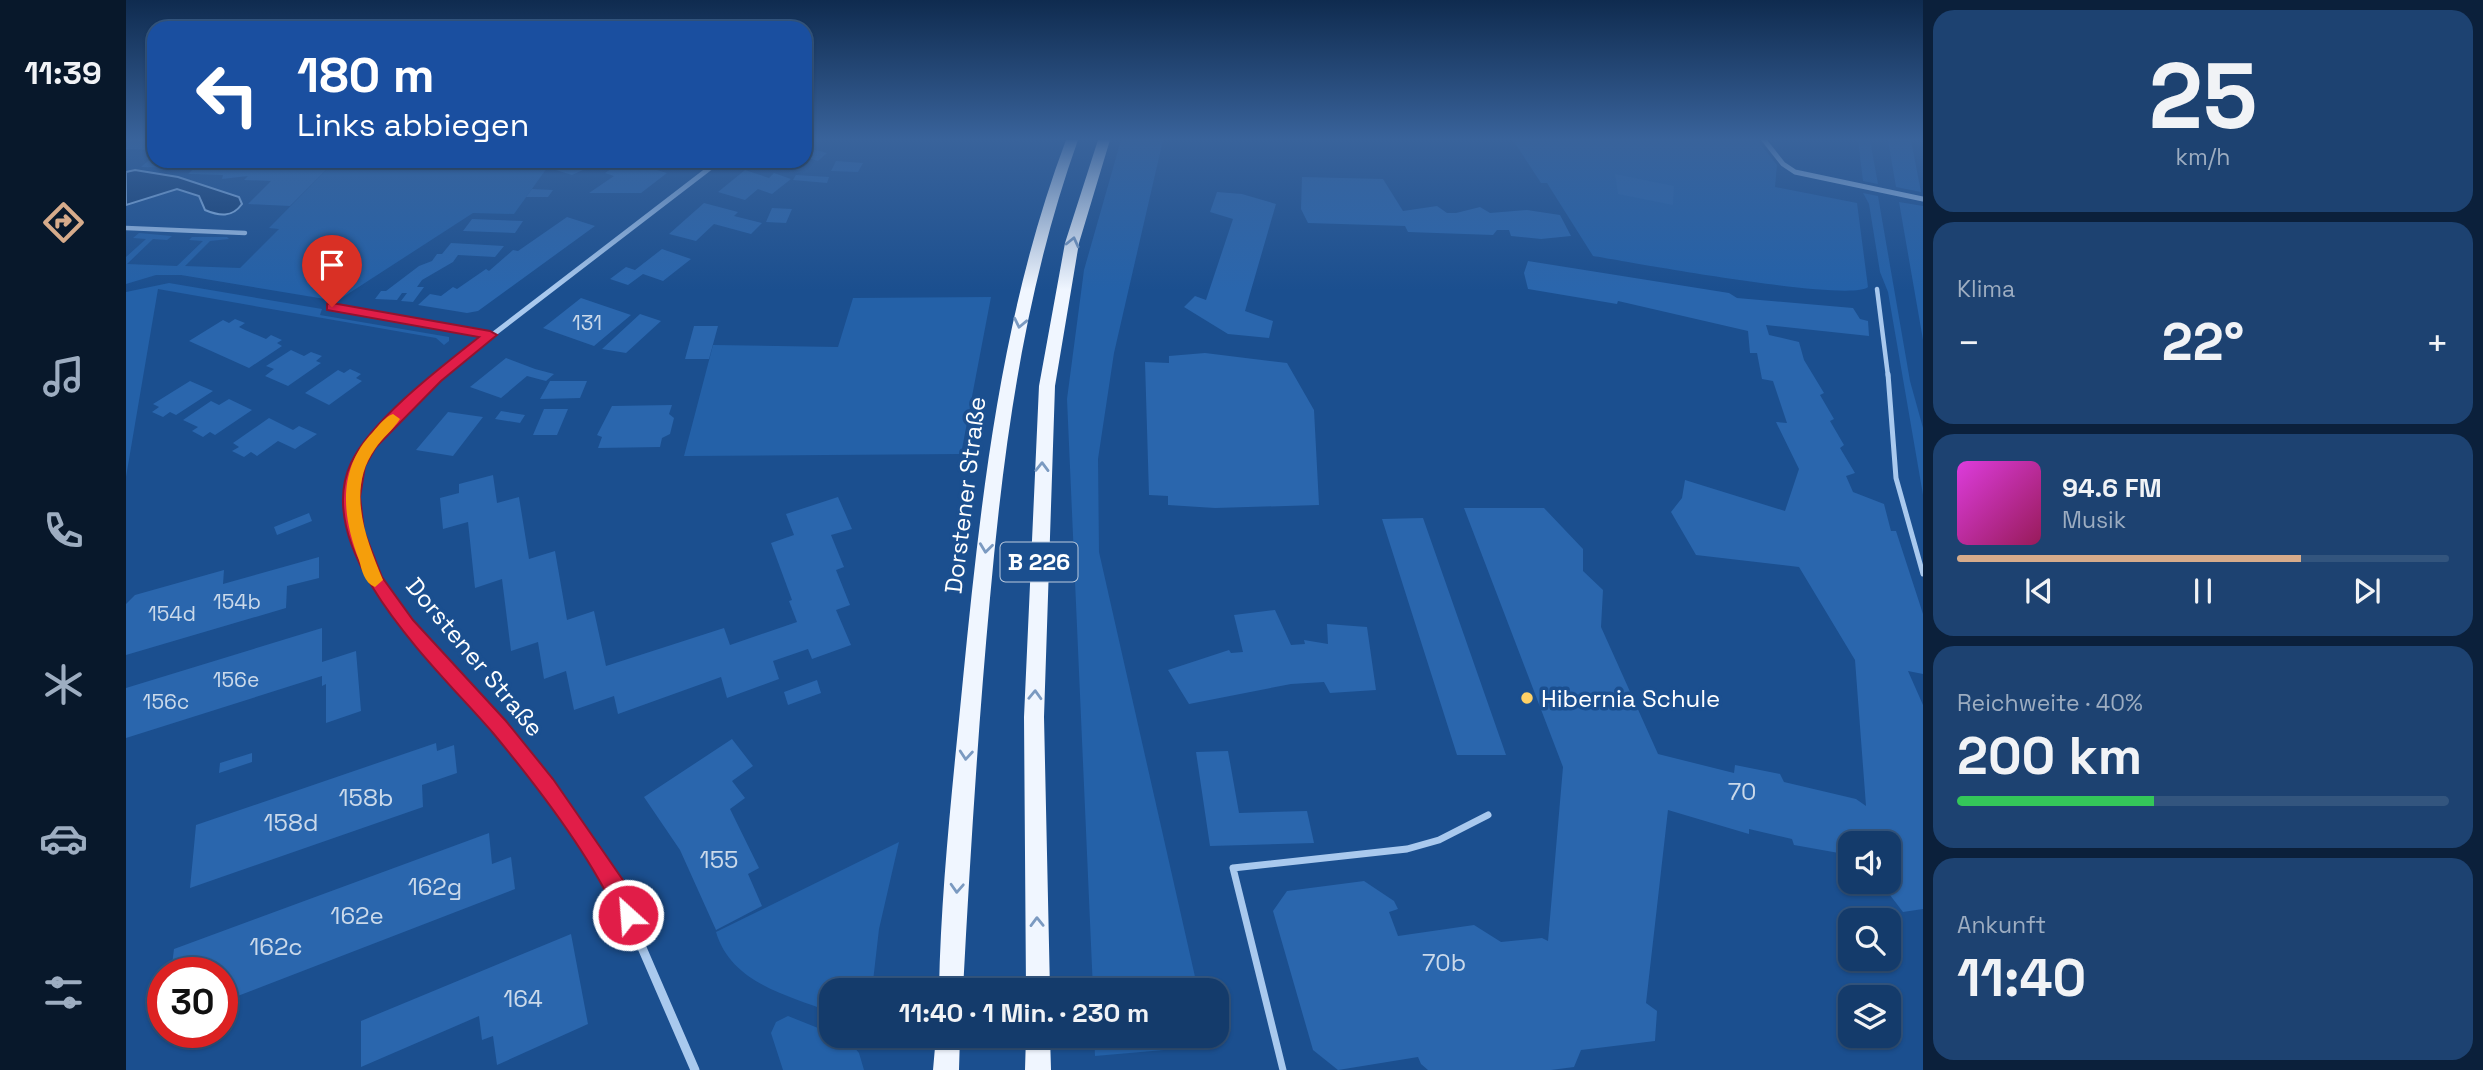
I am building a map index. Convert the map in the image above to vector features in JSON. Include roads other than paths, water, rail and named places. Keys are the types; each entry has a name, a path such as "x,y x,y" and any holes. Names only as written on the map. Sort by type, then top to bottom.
{"main road":[{"name":"Dorstener Straße","path":"952,978 975,638 1005,392 1037,241 1055,190"},
{"name":"B 226","path":"1038,978 1034,717 1047,386 1072,243 1088,190"},
{"path":"946,1070 947,1048"},
{"path":"1038,1048 1038,1070"}],"street":[{"name":"Dorstener Straße","path":"681,190 436,378 370,443 357,466 352,497 356,531 375,580 392,604 546,786 617,890 695,1070"},
{"path":"1878,190 1923,199"}],"lane":[{"path":"126,228 245,233"},
{"path":"1877,289 1886,347 1895,478 1923,574"},
{"path":"332,307 490,335"},
{"path":"1283,1070 1233,868 1407,849 1439,840 1488,815"}],"place":[{"name":"Hibernia Schule","path":"1527,698"}]}
